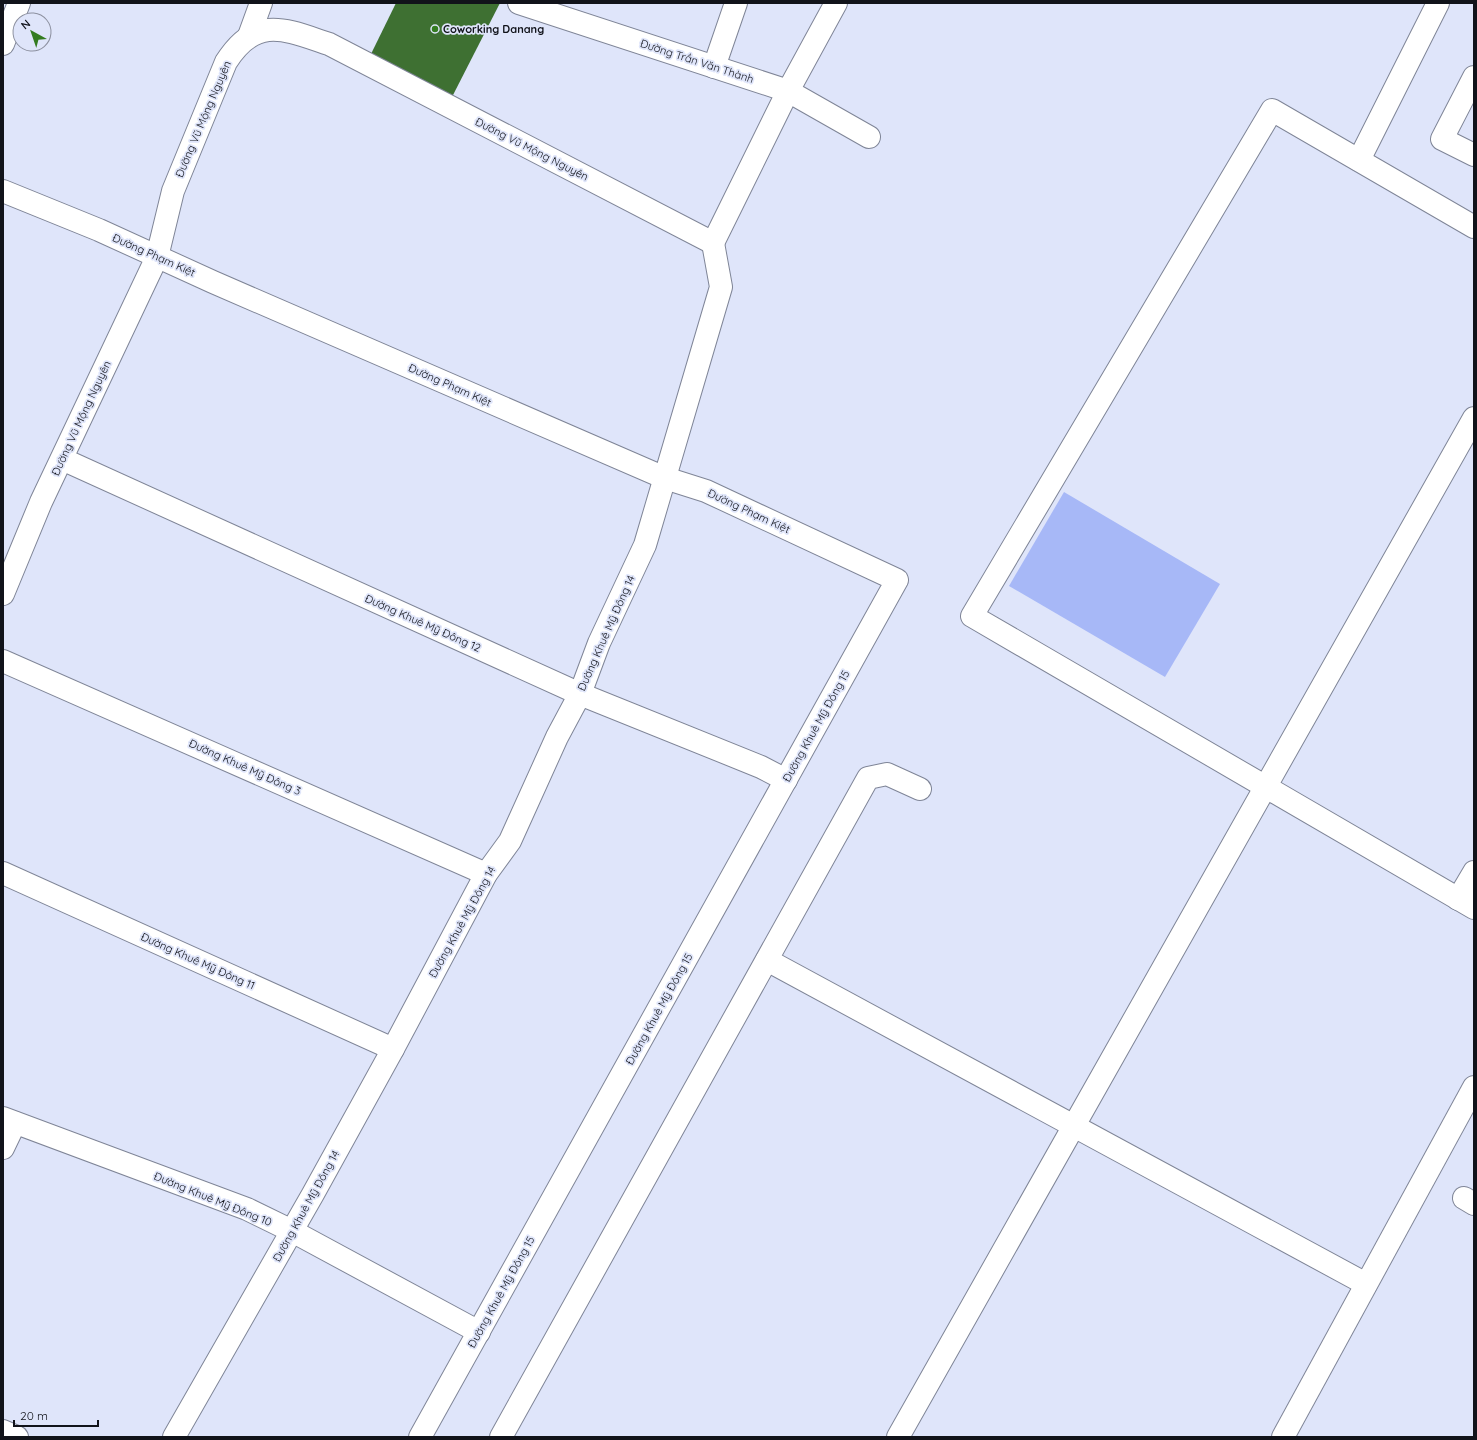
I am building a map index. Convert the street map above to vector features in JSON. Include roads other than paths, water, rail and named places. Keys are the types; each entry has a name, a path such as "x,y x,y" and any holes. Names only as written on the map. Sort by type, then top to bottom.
{"street":[{"path":"3,44 19,3"},
{"path":"249,36 261,3"},
{"name":"Đường Trần Văn Thành","path":"519,3 542,7 714,67 788,91 869,137"},
{"path":"714,67 736,3"},
{"path":"713,243 788,91 836,3"},
{"path":"1359,160 1438,3"},
{"name":"Đường Vũ Mộng Nguyên","path":"3,594 41,502 157,257 173,191 226,62 235,48 249,36 269,29 289,30 329,44 713,243"},
{"path":"1474,77 1442,138 1474,155"},
{"path":"1474,227 1272,110 972,616 1466,903 1474,872"},
{"name":"Đường Phạm Kiệt","path":"3,191 99,230 157,257 665,478 706,491 897,580"},
{"name":"Đường Khuê Mỹ Đông 14","path":"174,1437 292,1231 393,1049 486,874 510,841 557,736 580,694 599,642 645,545 665,478 721,287 713,243"},
{"path":"898,1437 1474,418"},
{"name":"Đường Khuê Mỹ Đông 12","path":"62,459 580,694 761,767 786,780"},
{"name":"Đường Khuê Mỹ Đông 15","path":"420,1437 897,580"},
{"name":"Đường Khuê Mỹ Đông 3","path":"3,661 486,874"},
{"path":"501,1437 868,778 887,774 920,789"},
{"name":"Đường Khuê Mỹ Đông 11","path":"3,873 393,1049"},
{"path":"767,960 1366,1284"},
{"path":"1283,1437 1474,1087"},
{"path":"3,1148 9,1121"},
{"name":"Đường Khuê Mỹ Đông 10","path":"9,1121 247,1209 292,1231 479,1332"},
{"path":"3,1431 17,1437"}],"place":[{"name":"Coworking Danang","path":"435,29"}]}
